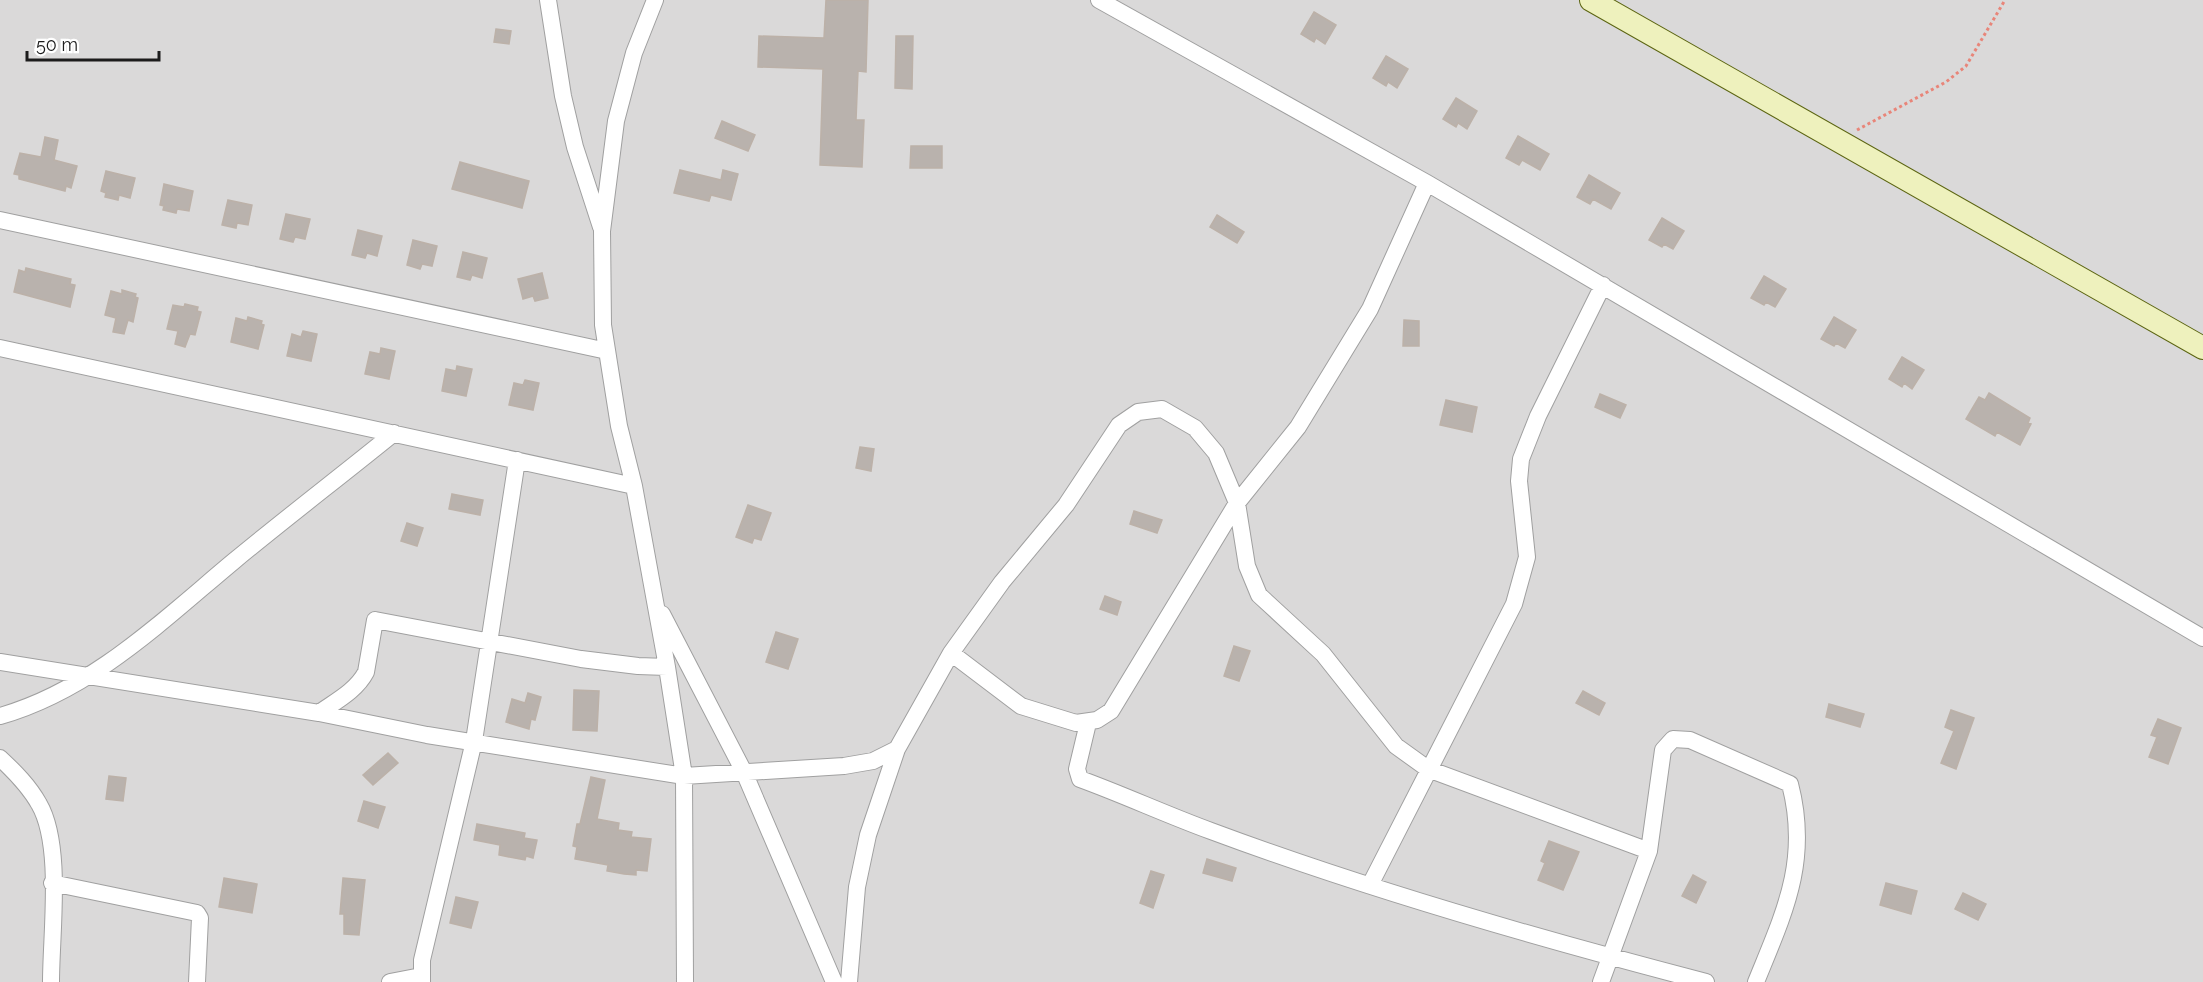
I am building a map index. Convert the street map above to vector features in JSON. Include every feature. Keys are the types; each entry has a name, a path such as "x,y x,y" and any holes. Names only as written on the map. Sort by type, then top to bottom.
{"street":[{"path":"548,0 563,96 575,147 602,231"},
{"path":"655,0 642,29 623,88 613,144 602,231 603,325 619,426 634,486 667,667 684,776 685,982"},
{"path":"1099,0 1427,183 2203,638"},
{"path":"1592,0 2203,348"},
{"path":"951,653 983,680 1021,706 1076,723 1088,723 1111,711 1237,503 1298,427 1370,309 1427,183"},
{"path":"0,220 607,351"},
{"path":"1370,885 1514,604 1527,557 1519,481 1521,459 1538,416 1603,285"},
{"path":"0,348 634,486"},
{"path":"849,982 857,887 866,845 897,749 951,653 1015,564 1066,505 1119,425 1138,412 1162,409 1195,428 1216,453 1237,503 1247,566 1259,595 1323,654 1396,747 1428,769 1649,851"},
{"path":"0,716 31,706 85,676 154,630 233,562 394,433"},
{"path":"390,982 422,979 429,928 474,741 517,460"},
{"path":"654,600 744,772 834,982"},
{"path":"319,713 353,690 362,680 375,620 581,659 667,667"},
{"path":"0,662 319,713 427,735 684,776 844,766 873,761 897,749"},
{"path":"1088,723 1077,769 1080,779 1210,831 1370,885 1609,957 1707,982"},
{"path":"1601,982 1649,851 1663,750 1673,739 1690,740 1790,784 1797,811 1797,863 1782,920 1756,982"},
{"path":"0,758 20,776 40,805 53,843 51,982"},
{"path":"52,883 196,913 200,918 197,982"}],"path":[{"path":"1837,141 1946,82 1966,66 2005,0"}],"shaded area":[{"path":"0,0 2203,0 2203,982 0,982"}],"building":[{"path":"826,0 868,0 866,72 858,71 856,120 864,120 862,167 820,165 823,69 758,67 759,36 824,38"},
{"path":"1314,12 1336,25 1325,44 1316,38 1314,42 1301,34"},
{"path":"496,29 511,31 509,44 494,42"},
{"path":"896,36 913,36 912,89 895,88"},
{"path":"1386,56 1408,69 1397,88 1388,82 1386,86 1373,78"},
{"path":"1456,98 1477,111 1467,129 1458,123 1456,127 1443,119"},
{"path":"722,121 755,135 748,151 715,138"},
{"path":"1518,136 1549,154 1540,170 1522,160 1519,165 1506,158"},
{"path":"45,137 58,140 54,160 77,166 71,188 66,186 65,191 19,179 19,175 14,174 20,153 41,157"},
{"path":"911,146 942,146 942,168 910,168"},
{"path":"460,162 529,181 522,208 452,189"},
{"path":"680,170 721,180 723,170 738,174 731,200 711,195 709,201 674,193"},
{"path":"106,171 135,178 130,198 119,195 118,200 105,197 106,193 101,191"},
{"path":"1589,175 1620,193 1611,209 1593,199 1590,204 1577,197"},
{"path":"164,184 193,191 189,211 177,209 176,213 163,210 164,206 160,205"},
{"path":"228,200 252,205 248,225 237,223 236,228 222,225"},
{"path":"286,214 310,219 305,239 295,237 293,242 280,239"},
{"path":"1217,215 1244,232 1237,243 1210,227"},
{"path":"1662,218 1684,231 1673,249 1664,244 1662,247 1649,240"},
{"path":"358,230 382,236 377,256 367,253 365,258 352,255"},
{"path":"413,240 437,246 432,266 422,264 420,269 407,265"},
{"path":"463,252 487,258 482,278 472,275 470,280 457,277"},
{"path":"26,268 71,279 70,284 75,285 70,307 14,292 19,270 25,272"},
{"path":"542,273 548,298 535,301 533,296 523,299 518,279"},
{"path":"1764,276 1786,289 1775,307 1766,302 1764,305 1751,298"},
{"path":"122,290 136,294 135,297 138,298 133,322 128,320 124,334 113,332 116,318 105,315 111,291 122,294"},
{"path":"185,304 198,307 197,311 201,312 195,335 190,334 185,347 175,344 178,331 167,329 173,305 184,307"},
{"path":"248,317 262,321 261,324 264,325 258,349 231,342 236,318 247,321"},
{"path":"1834,317 1856,330 1845,348 1836,343 1834,346 1821,339"},
{"path":"1404,320 1419,321 1419,346 1403,346"},
{"path":"303,331 317,334 311,361 287,356 292,334 301,337"},
{"path":"381,348 395,351 389,379 365,374 370,352 380,354"},
{"path":"1902,357 1924,370 1912,389 1904,383 1902,387 1889,379"},
{"path":"457,366 472,369 466,396 442,391 446,369 456,371"},
{"path":"525,380 539,383 533,410 509,405 514,383 523,385"},
{"path":"1989,393 2030,418 2028,423 2031,424 2020,445 1997,432 1995,436 1966,419 1979,397 1985,400"},
{"path":"1600,394 1626,405 1620,418 1595,407"},
{"path":"1446,400 1477,407 1472,432 1440,425"},
{"path":"860,447 874,449 871,471 856,468"},
{"path":"452,494 483,500 480,515 449,509"},
{"path":"748,505 771,513 761,540 754,538 752,543 736,537"},
{"path":"1134,511 1162,520 1157,533 1130,524"},
{"path":"407,523 423,528 417,546 401,541"},
{"path":"1105,596 1121,602 1117,615 1100,609"},
{"path":"776,632 798,639 788,669 766,662"},
{"path":"1234,646 1250,651 1239,681 1224,676"},
{"path":"574,690 599,691 597,731 573,730"},
{"path":"1583,691 1605,703 1599,715 1576,703"},
{"path":"528,693 541,697 535,720 531,719 529,729 506,722 512,699 525,703"},
{"path":"1829,704 1864,714 1860,727 1826,717"},
{"path":"1951,710 1974,718 1956,769 1941,763 1954,731 1945,727"},
{"path":"2158,719 2181,728 2168,764 2149,757 2157,737 2151,735"},
{"path":"388,753 398,763 373,785 363,775"},
{"path":"109,776 126,778 123,801 106,799"},
{"path":"591,777 605,780 597,819 619,823 618,830 632,832 631,837 651,839 647,871 636,870 636,875 624,874 607,871 608,865 575,859 577,847 573,846 577,824 580,824"},
{"path":"364,801 385,807 378,828 358,821"},
{"path":"477,824 525,833 524,838 537,840 533,858 526,856 525,860 499,855 500,845 474,840"},
{"path":"1549,841 1579,852 1563,890 1538,880 1545,863 1541,861"},
{"path":"1207,859 1236,868 1232,881 1203,873"},
{"path":"1151,871 1164,875 1153,908 1140,903"},
{"path":"1693,875 1706,882 1696,903 1682,896"},
{"path":"224,878 257,884 252,913 219,907"},
{"path":"343,878 365,880 359,935 344,934 344,914 340,914"},
{"path":"1886,883 1917,891 1911,914 1880,905"},
{"path":"1963,893 1986,904 1978,920 1955,909"},
{"path":"456,897 478,902 471,928 450,923"}]}
